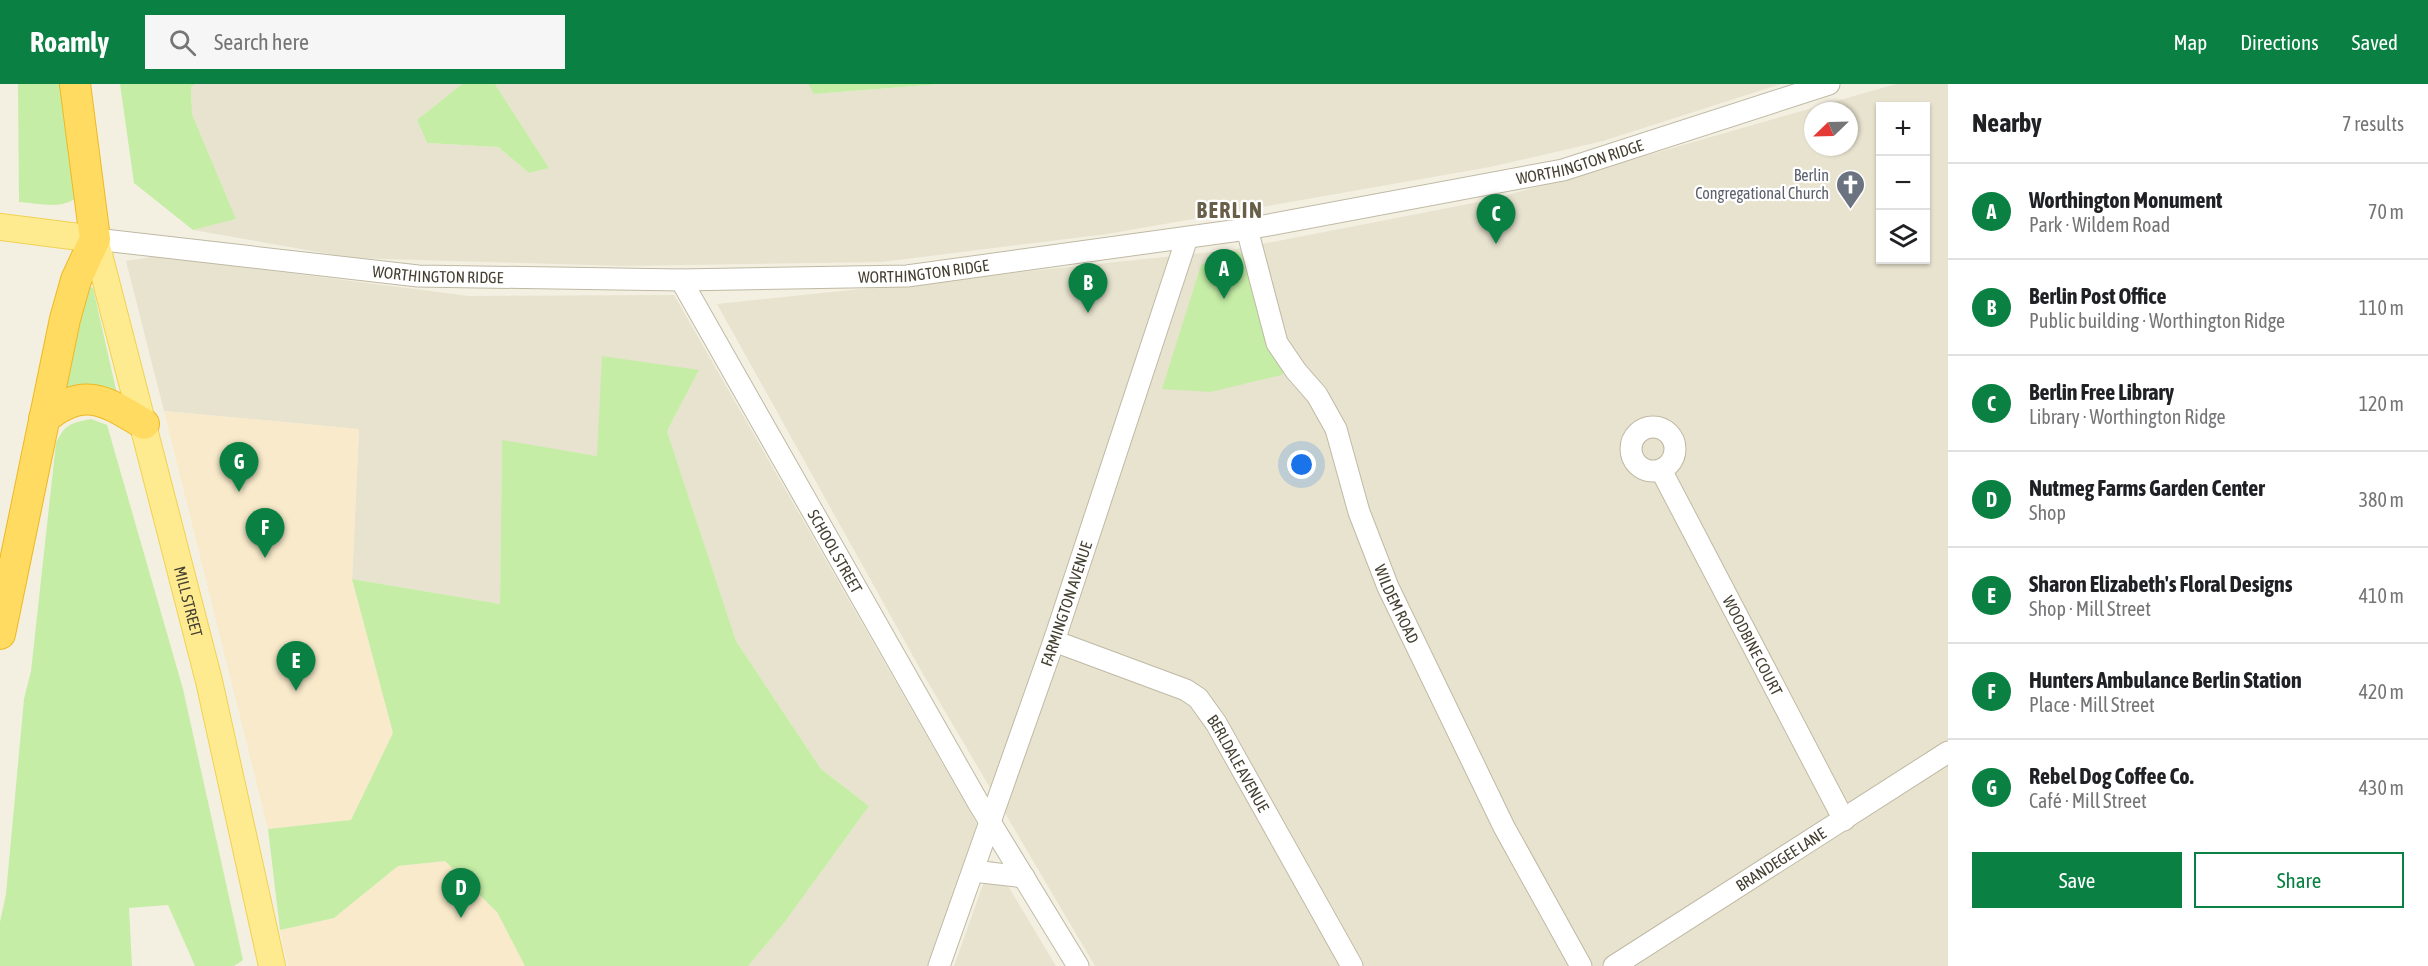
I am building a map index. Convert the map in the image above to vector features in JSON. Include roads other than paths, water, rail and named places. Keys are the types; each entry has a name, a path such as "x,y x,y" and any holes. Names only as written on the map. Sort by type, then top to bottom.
{"highway":[{"path":"0,634 69,302 95,239 75,84"},
{"path":"44,419 64,403 84,399 109,405 144,424"}],"main road":[{"name":"WORTHINGTON RIDGE","path":"0,227 95,239"},
{"name":"MILL STREET","path":"95,239 209,681 272,966"}],"street":[{"name":"WORTHINGTON RIDGE","path":"95,239 418,276 681,280 907,276 1247,229 1563,170 1829,84"},
{"name":"WILDEM ROAD","path":"1247,229 1277,343 1296,371 1317,395 1336,429 1359,512 1388,587 1504,827 1581,966"},
{"name":"FARMINGTON AVENUE","path":"939,966 1054,641 1187,238"},
{"name":"SCHOOL STREET","path":"681,280 959,770 1078,966"},
{"name":"WOODBINE COURT","path":"1661,470 1844,820"},
{"name":"BERLDALE AVENUE","path":"1054,641 1173,684 1198,698 1216,723 1352,966"},
{"name":"BRANDEGEE LANE","path":"1614,966 1948,752"},
{"path":"973,871 1024,877"}],"place":[{"name":"Berlin Congregational Church","path":"1850,210"},
{"name":"Berlin Free Library","path":"1496,244"},
{"name":"Worthington Monument","path":"1224,299"},
{"name":"Berlin Post Office","path":"1088,313"},
{"name":"Rebel Dog Coffee Co.","path":"239,492"},
{"name":"Hunters Ambulance Berlin Station","path":"265,558"},
{"name":"Sharon Elizabeth's Floral Designs","path":"296,691"},
{"name":"Nutmeg Farms Garden Center","path":"461,918"}],"district":[{"name":"BERLIN","path":"1230,210"}]}
